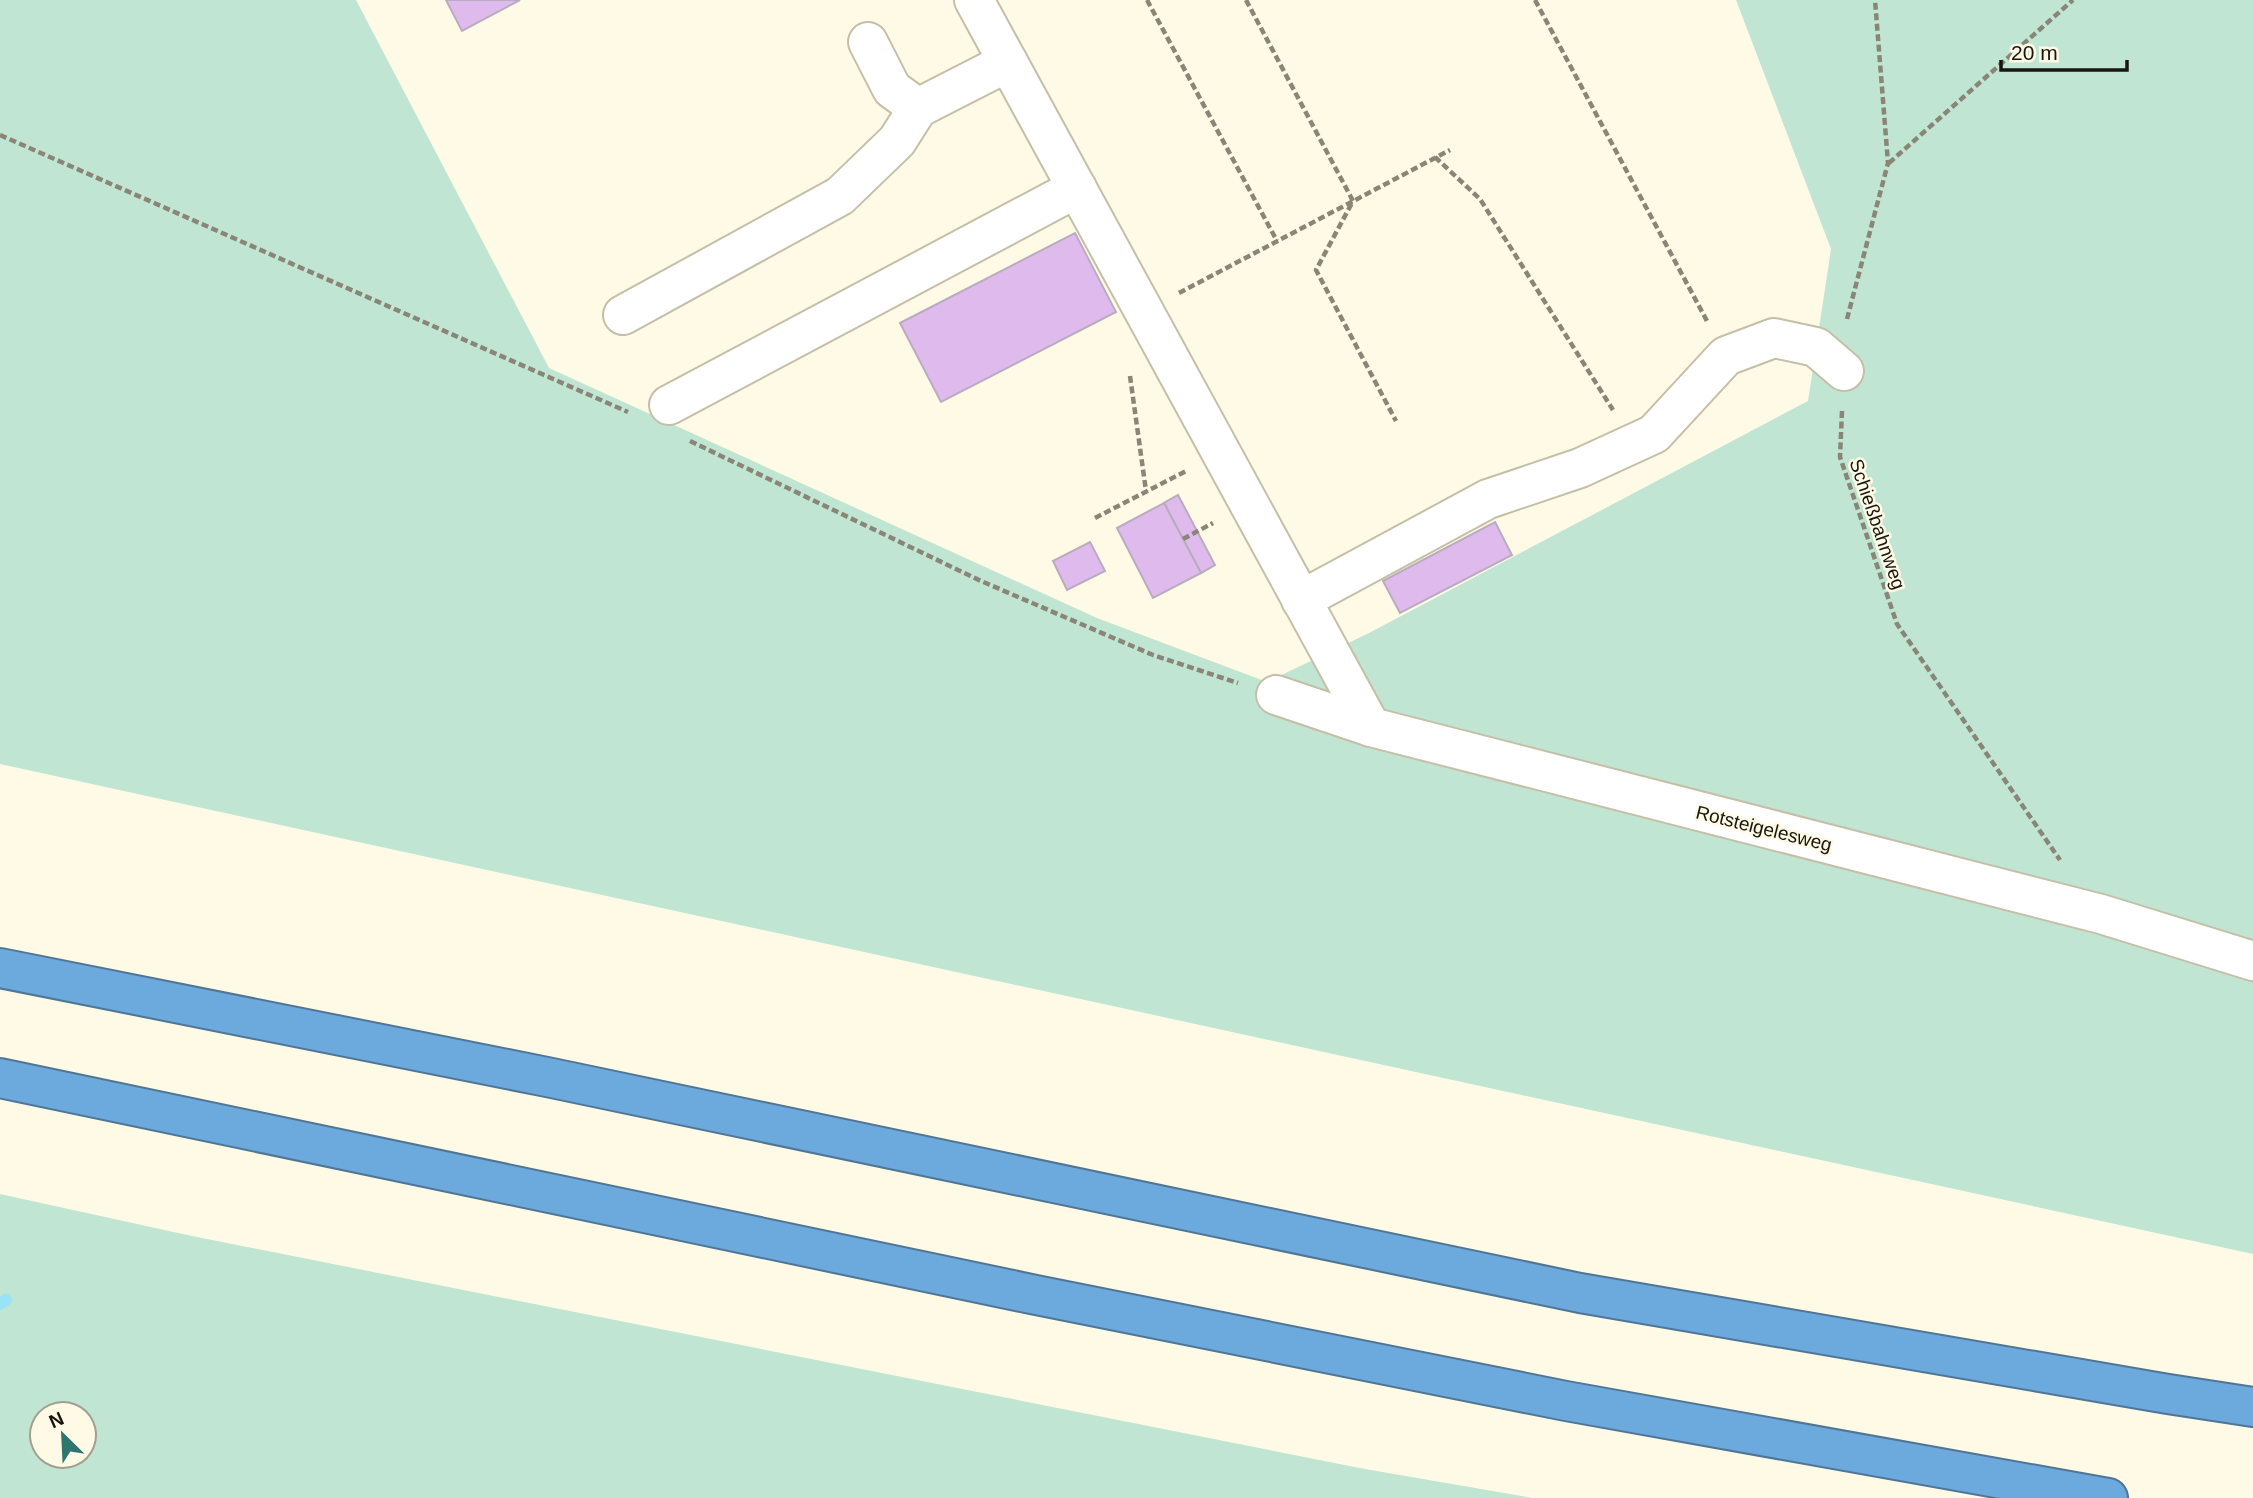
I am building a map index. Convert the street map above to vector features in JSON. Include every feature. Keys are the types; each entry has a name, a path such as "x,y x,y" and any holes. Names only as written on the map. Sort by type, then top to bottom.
{"highway":[{"path":"0,968 547,1077 1580,1293 2253,1407"},
{"path":"0,1078 1049,1298 1566,1401 2108,1498"}],"lane":[{"path":"974,0 1371,727"},
{"path":"868,42 892,89 918,108"},
{"path":"623,315 841,196 897,141 918,108 1008,62"},
{"path":"669,405 1077,188"},
{"path":"1301,600 1488,499 1580,468 1654,434 1726,356 1774,338 1816,347 1844,371"},
{"name":"Rotsteigelesweg","path":"1276,695 1371,727 2101,914 2253,961"}],"path":[{"path":"1147,0 1277,242"},
{"path":"1246,0 1353,201"},
{"path":"1535,0 1726,356"},
{"name":"Schießbahnweg","path":"1875,0 1888,163 1847,316 1840,457 1897,624 2050,846 2101,914"},
{"path":"1888,163 2073,0"},
{"path":"1144,311 1450,150"},
{"path":"1435,157 1480,198 1633,443"},
{"path":"1353,201 1316,270 1396,421"},
{"path":"1129,369 1146,491"},
{"path":"1095,518 1221,452"}],"green space":[{"path":"0,0 356,0 549,368 1097,618 1267,682 1369,633 1808,401 1831,249 1736,0 2253,0 2253,1254 0,764"},
{"path":"0,1194 192,1236 1365,1469 1533,1498 0,1498"}],"building":[{"path":"446,0 520,0 462,31"},
{"path":"1075,233 1116,312 941,402 900,323"},
{"path":"1178,495 1215,565 1201,573 1164,503"},
{"path":"1164,503 1201,573 1153,598 1117,528"},
{"path":"1495,522 1512,555 1400,613 1383,581"},
{"path":"1090,542 1105,571 1067,590 1053,561"}],"waterway":[{"path":"0,1304 6,1300"}]}
